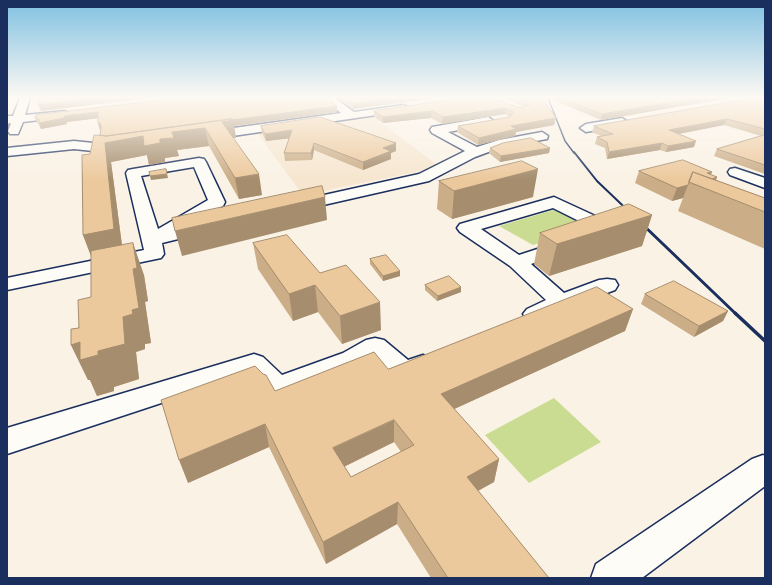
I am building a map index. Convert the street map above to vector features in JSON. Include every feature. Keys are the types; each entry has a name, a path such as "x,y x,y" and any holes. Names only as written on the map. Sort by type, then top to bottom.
{"street":[{"path":"11,125 7,152 74,145 112,149 136,145"},
{"path":"189,138 278,125"},
{"path":"465,125 436,130 476,152"},
{"path":"586,128 602,125"},
{"path":"284,209 424,178 476,152 499,144 542,136"},
{"path":"7,284 154,254 152,240 133,173 199,162 217,202 152,240"},
{"path":"735,172 765,183"},
{"path":"517,262 612,230 554,202 466,228 517,262 561,302"},
{"path":"152,240 222,224"},
{"path":"518,321 607,284"},
{"path":"7,441 254,363 278,388 352,359 376,346 405,372 440,356"},
{"path":"610,578 763,469"}],"shaded area":[{"path":"306,125 385,125 440,167 303,195 257,133"}],"green space":[{"path":"557,209 592,227 533,245 499,226"},
{"path":"554,398 601,442 529,483 485,435"}],"building":[{"path":"101,125 185,125 106,136 100,135"},
{"path":"185,125 224,125 259,174 235,178 205,128 172,132 174,138 160,139 160,143 144,146 143,136 105,143 114,229 83,235 82,155 90,154 94,135 106,136"},
{"path":"344,125 396,143 383,148 391,151 363,162 314,143 311,153 284,153 292,130 265,134 261,126"},
{"path":"515,125 511,126 516,129 479,138 458,126"},
{"path":"694,125 669,130 696,141 668,146 662,143 609,152 607,142 597,137 613,134 594,126"},
{"path":"751,125 765,125 765,129"},
{"path":"765,135 765,165 717,149"},
{"path":"531,138 550,148 501,156 490,148 503,143"},
{"path":"683,160 712,172 707,173 717,177 712,179 693,172 688,185 677,188 639,171"},
{"path":"522,161 538,169 454,191 439,181"},
{"path":"166,169 167,174 150,176 149,172"},
{"path":"693,172 765,198 765,212 689,182"},
{"path":"322,186 325,197 175,231 172,218"},
{"path":"629,204 652,215 557,244 540,233"},
{"path":"287,235 320,273 346,265 380,302 340,316 315,285 289,294 253,243"},
{"path":"133,243 137,268 133,269 139,308 132,310 133,314 123,317 125,344 98,351 98,355 80,360 80,342 71,345 71,329 79,328 78,300 91,297 91,251"},
{"path":"386,255 400,271 383,276 370,259"},
{"path":"449,276 461,287 438,296 425,285"},
{"path":"674,281 728,311 699,326 645,294"},
{"path":"597,287 633,309 441,394 499,459 467,477 549,578 448,578 398,502 323,542 265,424 179,460 161,400 255,366 266,375 275,391 374,352 388,369","holes":["394,420 414,445 351,477 333,448"]}],"railway":[{"path":"559,125 565,141 574,153"},
{"path":"574,152 597,181 641,223"},
{"path":"640,222 736,314"},
{"path":"735,313 765,341"}]}
